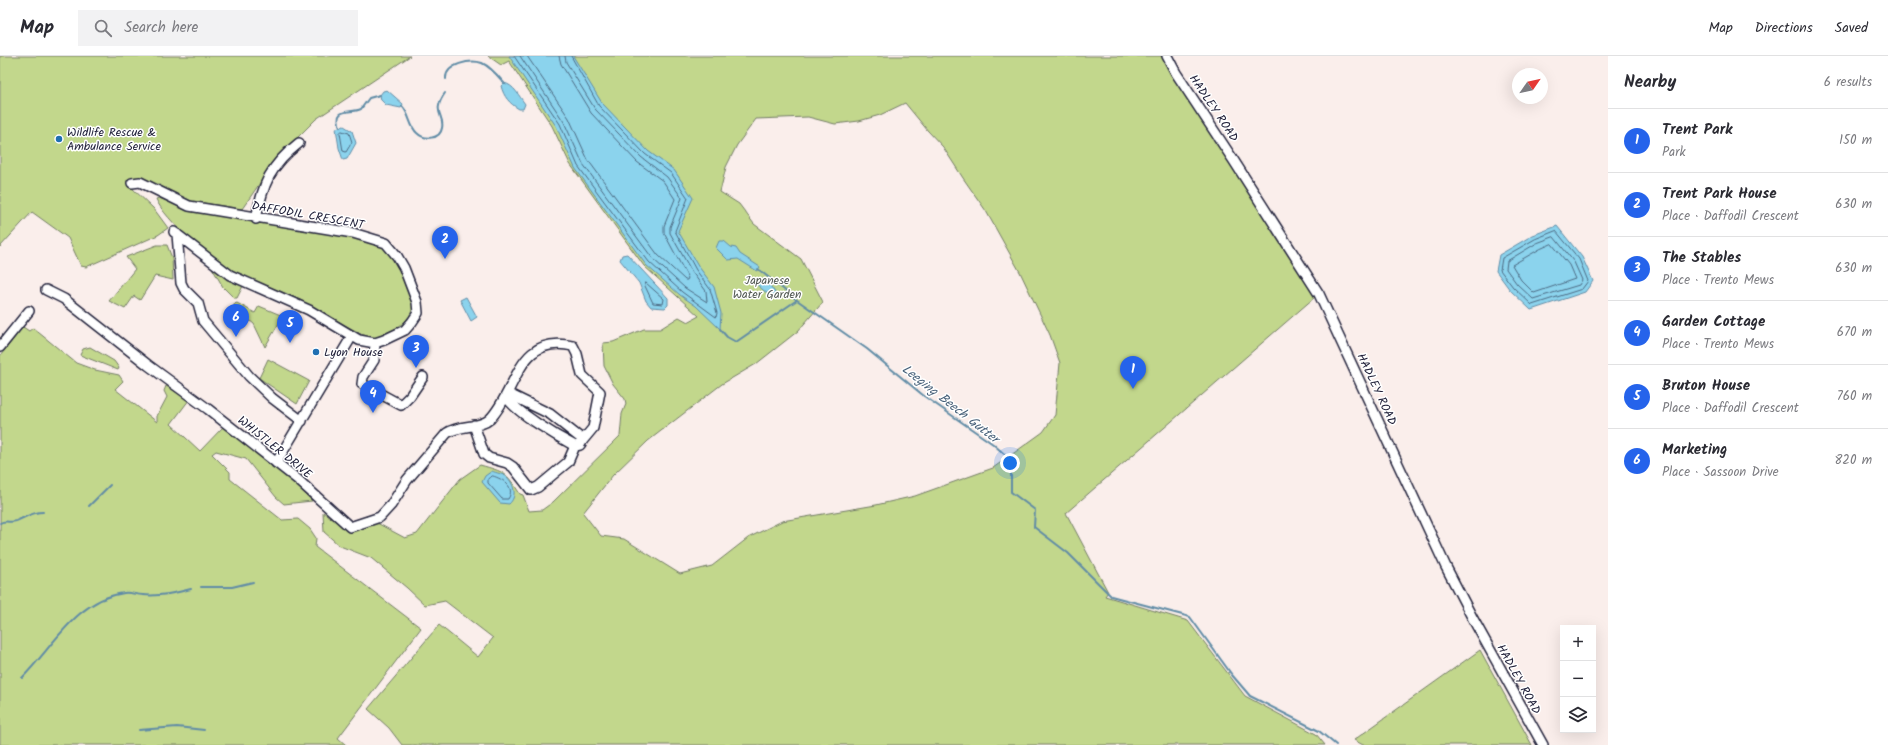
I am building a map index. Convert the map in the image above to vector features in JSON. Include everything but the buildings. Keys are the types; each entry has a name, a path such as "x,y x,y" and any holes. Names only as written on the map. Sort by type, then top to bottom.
{"street":[{"name":"HADLEY ROAD","path":"1167,56 1176,73 1234,160 1319,294 1446,567 1542,745"},
{"path":"256,218 265,182 274,168 299,143"},
{"name":"DAFFODIL CRESCENT","path":"132,183 140,182 189,206 353,233 386,243 397,256 404,268 414,291 418,309 416,316 404,330 375,343"},
{"path":"302,421 253,381 203,321 198,303 181,283 176,233 230,274 305,307 359,340 375,343 374,360 363,377 362,384 401,405 407,400 422,377"},
{"name":"WHISTLER DRIVE","path":"46,290 64,299 297,479 350,527 380,517 391,505 407,480 447,433 460,426 474,425"},
{"path":"0,347 29,311"},
{"path":"276,463 352,336"},
{"path":"506,396 509,401 531,418 562,439 575,446 580,445 593,428 600,395 598,389 582,375 577,354 573,346 546,346 538,349 519,368 506,396 489,419 480,424 474,425 484,454 489,458 507,463 514,467 530,490 538,487 568,462 575,446"},
{"path":"506,396 511,395 550,414 583,440"}],"green space":[{"path":"0,56 410,56 316,119 278,157 242,209 190,201 139,179 130,186 154,209 168,228 158,235 86,267 81,266 68,238 32,212 0,247"},
{"name":"Japanese Water Garden","path":"488,56 1162,56 1315,297 1066,513 1108,592 1105,596 1188,621 1245,696 1316,734 1325,745 402,745 389,728 368,709 439,625 478,657 493,638 445,601 425,605 371,558 340,546 324,532 323,512 350,531 377,523 405,538 417,534 460,479 480,465 500,471 508,477 520,494 523,495 529,511 542,510 553,502 620,436 622,414 626,404 625,399 613,384 604,366 603,343 613,342 644,329 660,329 679,317 688,322 699,316 644,266 570,164 552,126 509,61 501,65","holes":["905,103 943,147 986,211 1020,272 1050,335 1060,363 1055,415 1043,432 993,468 915,496 876,505 782,521 748,538 712,566 680,574 624,539 601,536 583,513 613,475 648,441 722,384 756,364 798,331 823,302 801,259 754,224 739,204 720,192 726,167 737,145 756,119 808,117 835,124 859,121 880,115"]},
{"path":"159,198 189,209 358,236 382,243 391,253 415,302 412,310 405,322 400,326 373,339 363,335 300,300 241,276 224,267 178,228 168,217 156,199"},
{"path":"157,245 167,245 172,258 173,280 155,276 140,300 134,296 125,309 109,301 135,269 126,257"},
{"path":"211,266 243,286 237,298 234,298 223,287"},
{"path":"237,303 255,313 259,306 283,316 265,347 254,324 236,310 234,304"},
{"path":"23,327 29,331 33,328 76,363 95,370 119,375 123,381 115,389 157,422 157,416 167,397 164,391 166,386 189,400 171,424 200,451 223,427 230,430 294,482 312,501 284,504 276,497 246,459 216,451 212,454 230,472 230,479 282,520 298,519 310,529 316,538 315,547 421,628 338,738 346,745 0,745 0,356"},
{"path":"90,347 114,361 119,368 118,370 80,355 83,349"},
{"path":"268,359 309,381 297,404 259,378"},
{"path":"1480,650 1532,745 1363,745 1354,740"}],"water":[{"path":"509,56 573,56 602,103 648,151 674,170 693,198 678,231 699,267 714,287 721,313 720,329 696,306 680,295 646,265 575,168 556,126"},
{"path":"504,83 511,86 518,94 525,104 523,109 519,109 507,99 501,86"},
{"path":"387,90 403,104 401,108 386,105 381,100 380,95 383,91"},
{"path":"344,126 352,131 356,143 347,159 343,160 339,148 336,128"},
{"path":"1557,226 1582,257 1593,281 1585,292 1531,310 1510,290 1496,271 1499,255 1533,235"},
{"path":"719,241 724,241 731,247 736,248 740,254 760,267 757,271 738,259 728,260 716,248"},
{"path":"627,254 668,298 668,305 665,308 651,307 646,301 639,283 620,260 622,255"},
{"path":"761,279 769,284 776,294 770,296 754,282"},
{"path":"466,297 477,317 471,321 460,300"},
{"path":"492,471 506,476 510,480 514,494 512,501 509,504 500,503 482,482 485,476"}],"waterway":[{"path":"446,79 447,74 454,66 466,62 477,62 488,67 504,83"},
{"path":"402,106 407,113 412,127 417,133 427,138 435,137 441,132 442,128 439,105 445,93"},
{"path":"340,127 338,121 341,114 344,112 361,109 369,98 380,95"},
{"path":"758,269 797,300"},
{"name":"Leeging Beech Gutter","path":"720,329 727,337 736,342 797,300 867,349 924,396 993,444 1011,460 1011,492 1035,510 1034,527 1068,553 1111,596 1190,617 1232,675 1250,696 1319,731 1336,745"},
{"path":"89,506 110,485"},
{"path":"0,523 16,521 32,514 43,512"},
{"path":"201,587 232,587 253,582"},
{"path":"22,678 67,626 79,614 93,604 107,597 124,593 161,595 191,589"},
{"path":"139,730 177,727 204,730"}],"place":[{"name":"Wildlife Rescue & Ambulance Service","path":"59,139"},
{"name":"Trent Park House","path":"445,259"},
{"name":"Marketing","path":"236,337"},
{"name":"Bruton House","path":"290,343"},
{"name":"Lyon House","path":"316,352"},
{"name":"The Stables","path":"416,368"},
{"name":"Trent Park","path":"1133,389"},
{"name":"Garden Cottage","path":"373,413"}]}
